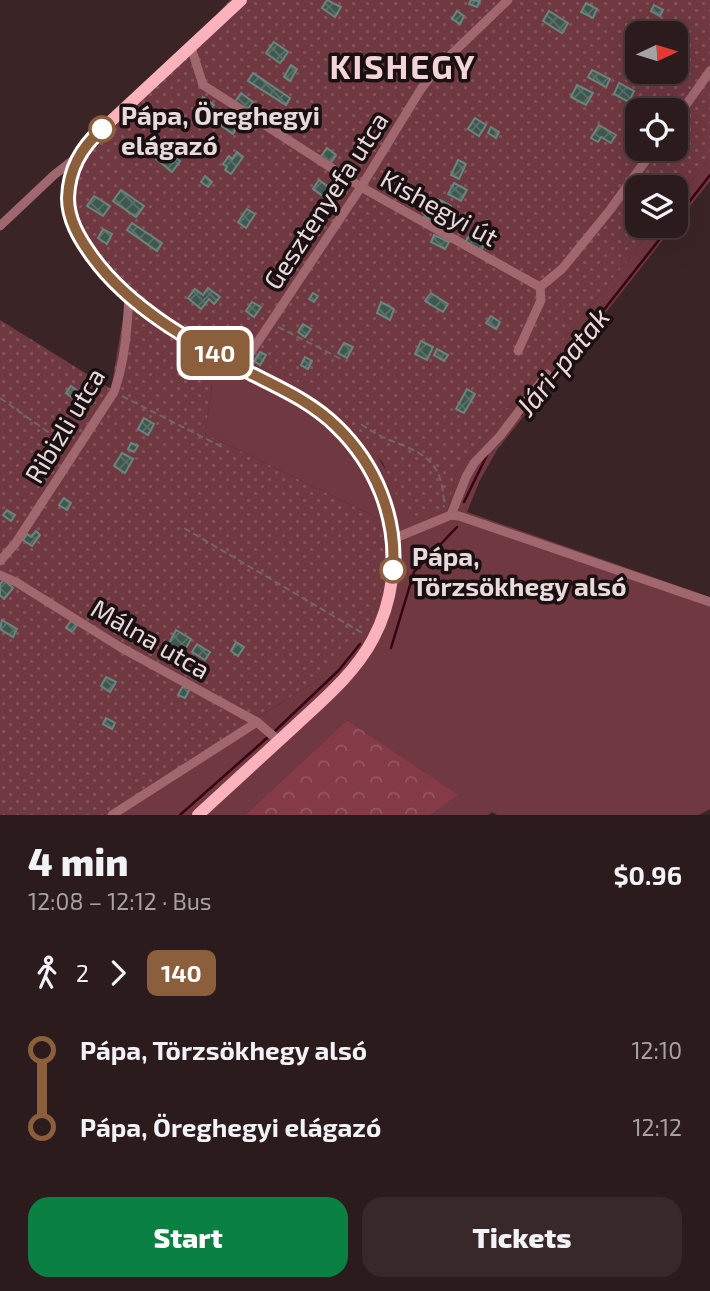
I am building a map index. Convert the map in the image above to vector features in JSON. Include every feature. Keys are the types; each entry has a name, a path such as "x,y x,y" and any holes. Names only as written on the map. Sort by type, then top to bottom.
{"main road":[{"path":"198,815 332,691 373,639 382,621 394,562 389,516 375,477 351,442 310,405 185,335 129,297 95,260 71,219 69,186 78,157 97,134 241,0"}],"street":[{"name":"Gesztenyefa utca","path":"240,367 361,187 421,89 438,67 508,0"},
{"name":"Kishegyi út","path":"191,47 203,85 361,187 540,288"},
{"path":"688,101 710,71"},
{"path":"0,226 54,175 78,157"},
{"path":"519,351 541,300 540,288 562,269 645,161"},
{"name":"Ribizli utca","path":"0,561 15,544 114,392 122,370 126,346 129,297"},
{"path":"393,539 447,516 474,463 500,436 547,374"},
{"path":"447,516 710,602"},
{"name":"Málna utca","path":"0,575 120,648 257,722 279,741"},
{"path":"112,815 257,722"}],"path":[{"path":"269,323 343,360"},
{"path":"114,392 224,448"},
{"path":"0,398 75,450"},
{"path":"361,424 432,462 442,483 447,516"},
{"path":"184,528 373,639"}],"shaded area":[{"path":"230,0 710,0 710,157 688,185 688,175 625,175 625,238 645,238 456,473 448,509 406,518 383,463 335,406 307,387 218,340 205,434 380,519 385,565 379,601 368,625 319,679 104,815 0,815 0,320 111,389 128,289 89,239 77,211 73,193 86,158"},
{"path":"710,157 710,181 688,209 688,185"},
{"path":"645,238 665,238 497,450 480,480 467,512 710,597 710,809 699,815 497,815 492,812 488,815 431,815 457,795 347,720 245,815 104,815 319,679 380,519 205,434 218,340 294,378 323,396 361,434 395,488 448,509 456,473"}],"green space":[{"path":"347,720 458,795 431,815 245,815"}],"building":[{"path":"327,0 341,7 335,17 322,8"},
{"path":"471,0 480,1 477,7 469,4"},
{"path":"586,3 597,9 593,18 581,12"},
{"path":"654,5 663,10 660,16 651,11"},
{"path":"457,11 464,16 460,24 452,19"},
{"path":"549,11 568,23 562,33 543,21"},
{"path":"274,42 288,52 280,63 266,53"},
{"path":"291,65 297,69 290,81 284,77"},
{"path":"592,70 610,79 606,87 588,77"},
{"path":"253,73 290,98 286,105 248,81"},
{"path":"619,83 634,91 631,98 625,100 614,94"},
{"path":"577,85 593,93 586,105 571,97"},
{"path":"241,93 253,102 246,111 235,102"},
{"path":"203,97 214,105 207,115 196,107"},
{"path":"228,111 236,116 232,123 237,127 233,134 219,124"},
{"path":"475,118 486,125 479,136 468,129"},
{"path":"599,125 616,135 611,143 601,137 598,142 591,138"},
{"path":"491,127 499,132 496,138 488,133"},
{"path":"164,148 180,161 172,172 156,159"},
{"path":"327,148 336,155 330,164 320,158"},
{"path":"237,152 243,157 231,174 225,170 227,167 223,164 229,156 232,159"},
{"path":"458,160 466,164 459,179 451,175"},
{"path":"205,176 212,182 208,187 201,182"},
{"path":"319,180 329,187 323,196 313,189"},
{"path":"454,183 467,190 461,201 448,194"},
{"path":"121,190 144,206 136,217 113,201"},
{"path":"94,196 110,206 103,216 87,206"},
{"path":"440,200 451,206 446,216 435,210"},
{"path":"321,201 326,205 321,211 316,208"},
{"path":"247,209 255,214 246,228 238,222"},
{"path":"428,209 438,215 435,222 424,217"},
{"path":"132,223 162,243 157,251 127,230"},
{"path":"103,229 112,234 107,244 98,238"},
{"path":"434,235 449,242 445,249 431,242"},
{"path":"468,237 484,245 481,251 465,243"},
{"path":"208,288 220,297 214,304 209,299 201,309 188,298 195,289 203,295"},
{"path":"313,293 318,296 314,302 309,299"},
{"path":"431,293 448,304 443,312 425,301"},
{"path":"252,302 261,307 254,317 246,311"},
{"path":"381,302 394,309 390,320 377,313"},
{"path":"491,316 500,322 496,329 486,323"},
{"path":"303,324 311,329 305,337 298,332"},
{"path":"421,341 433,347 427,360 415,354"},
{"path":"344,343 353,347 347,358 338,353"},
{"path":"437,349 448,355 444,361 434,355"},
{"path":"260,352 266,355 260,365 254,361"},
{"path":"305,357 312,361 308,369 301,365"},
{"path":"71,386 79,392 74,399 66,393"},
{"path":"467,389 475,394 464,413 456,409"},
{"path":"144,418 154,424 148,435 138,429"},
{"path":"131,443 138,446 134,452 128,449"},
{"path":"122,453 133,459 125,473 114,466"},
{"path":"64,498 71,503 67,510 59,505"},
{"path":"7,510 15,515 11,521 3,515"},
{"path":"36,531 40,535 32,546 23,540 27,534 31,537"},
{"path":"4,580 13,588 4,599 0,595 0,584"},
{"path":"2,620 17,629 13,637 0,629"},
{"path":"71,621 77,625 72,632 66,628"},
{"path":"176,630 191,639 182,655 167,647"},
{"path":"236,642 244,647 238,656 231,651"},
{"path":"197,644 210,652 205,660 192,652"},
{"path":"106,677 116,682 110,692 101,686"},
{"path":"183,686 190,689 185,698 178,695"},
{"path":"106,718 115,723 112,729 103,724"}],"waterway":[{"name":"Jári-patak","path":"688,203 710,175"},
{"name":"Jári-patak","path":"521,415 661,238"},
{"name":"Jári-patak","path":"464,502 487,455"},
{"name":"Jári-patak","path":"391,648 414,572 457,527"},
{"name":"Jári-patak","path":"275,731 339,670 360,644"},
{"name":"Jári-patak","path":"180,815 267,738"}],"bus line":[{"name":"140","path":"102,129 82,150 73,168 69,186 69,212 87,249 105,274 129,297 185,335 310,405 338,428 362,455 381,491 391,528 393,570"}],"place":[{"name":"Pápa, Öreghegyi elágazó","path":"102,129"},
{"name":"Pápa, Törzsökhegy alsó","path":"393,570"}],"district":[{"name":"KISHEGY","path":"403,66"}]}
